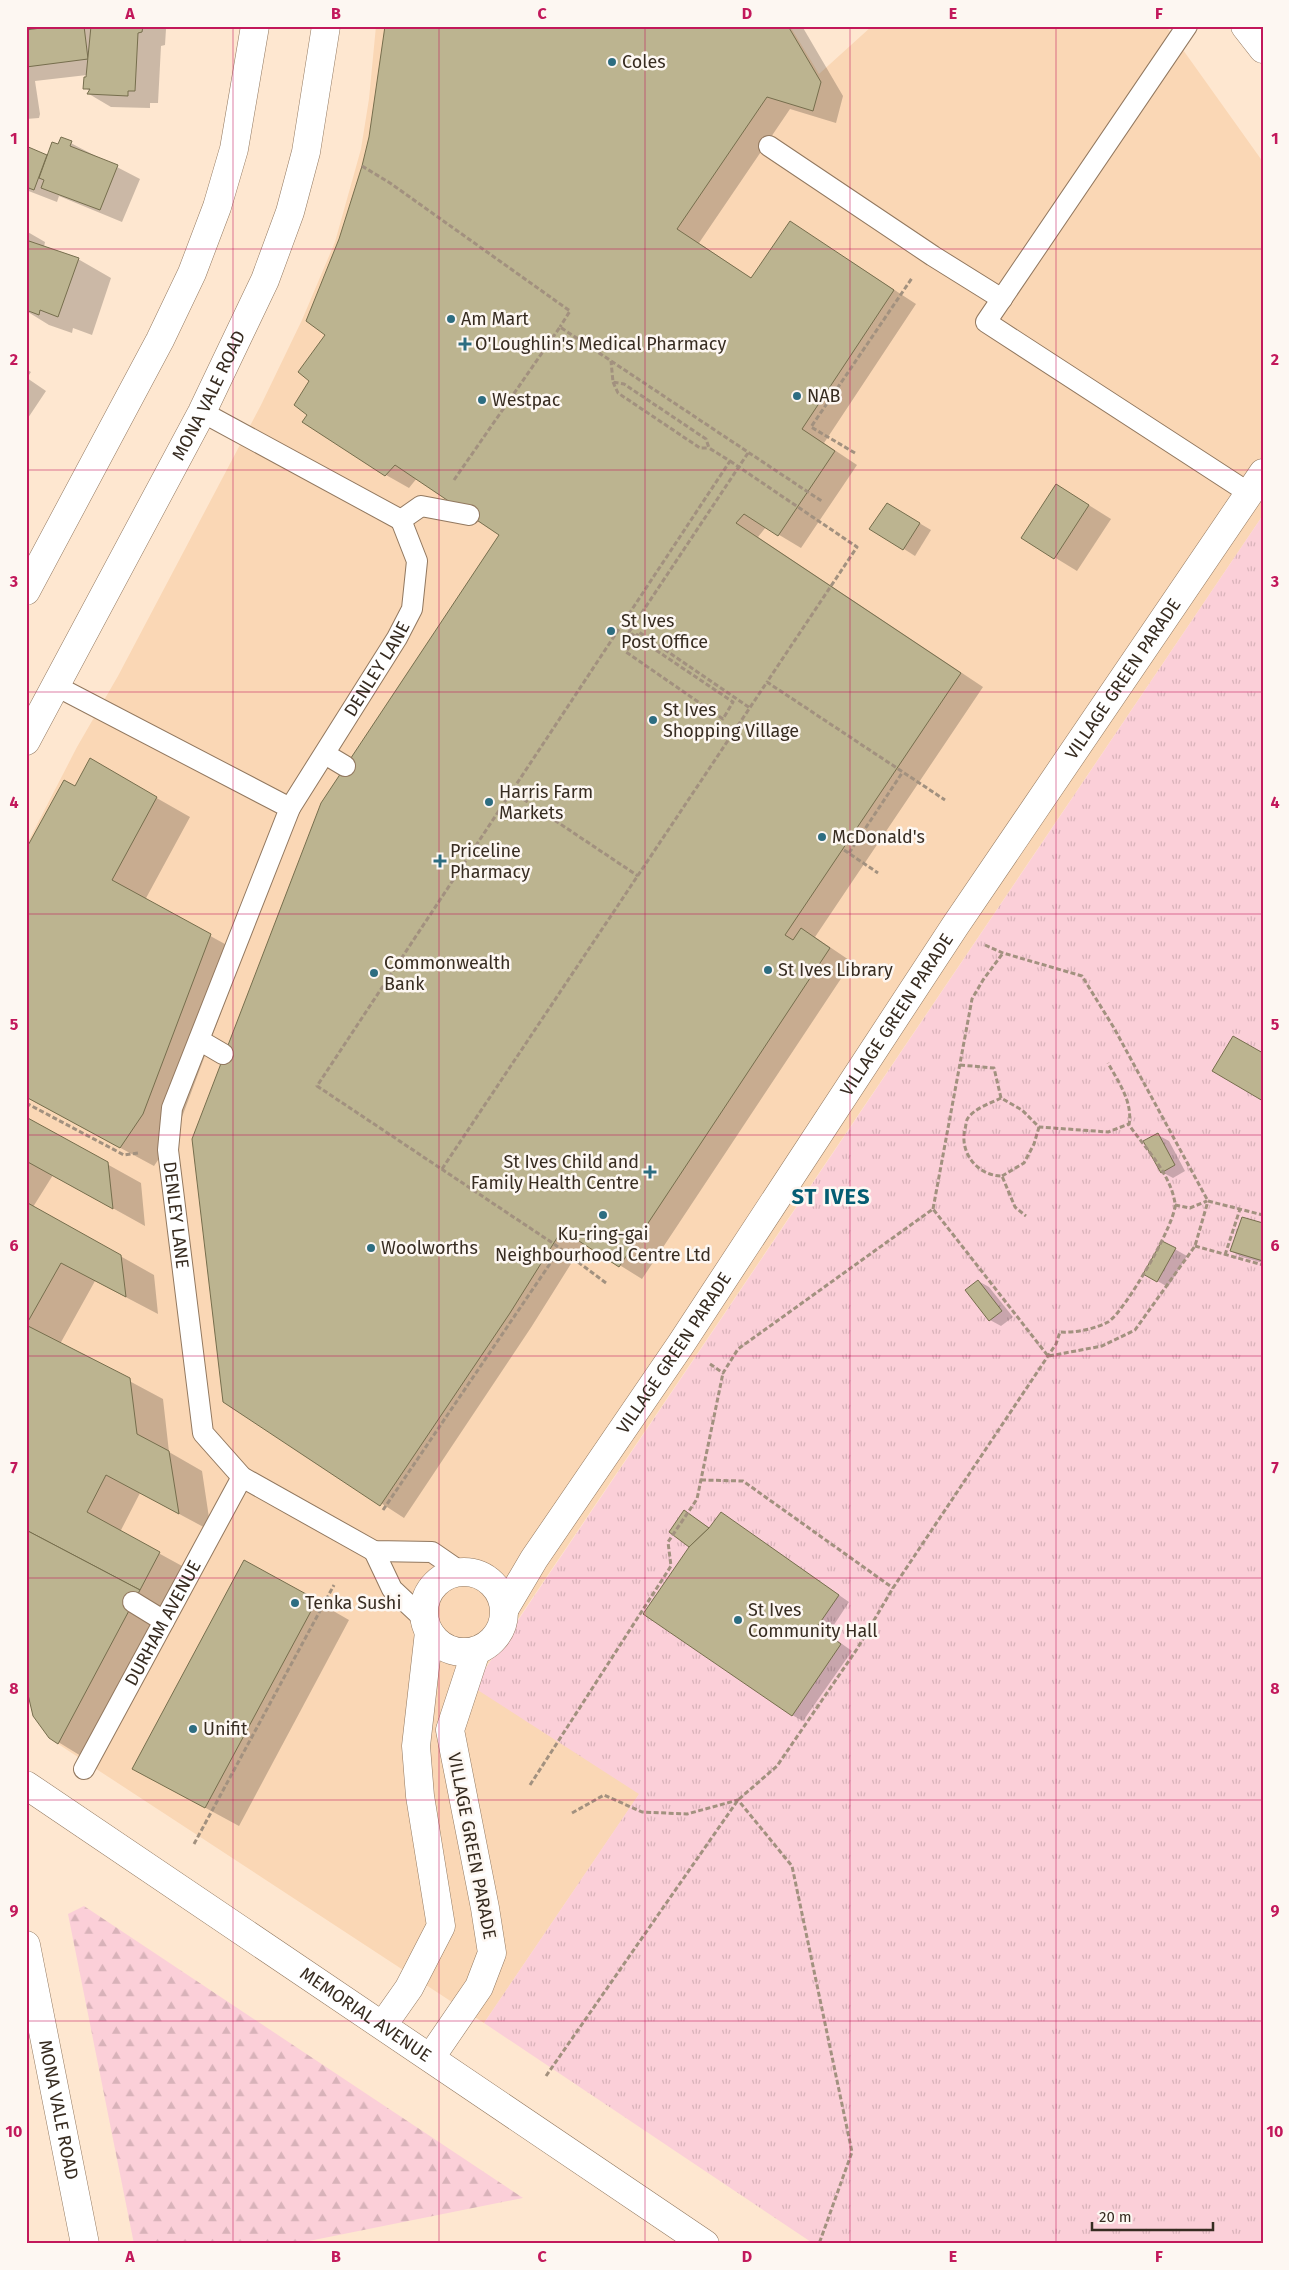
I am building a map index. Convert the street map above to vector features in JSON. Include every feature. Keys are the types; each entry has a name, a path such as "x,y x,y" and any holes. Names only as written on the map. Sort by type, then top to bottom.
{"main road":[{"path":"26,591 160,340 192,273 217,207 234,149 255,26"},
{"name":"MONA VALE ROAD","path":"26,741 202,412 266,280 290,212 306,152 326,26"},
{"path":"1245,26 1263,49"},
{"name":"VILLAGE GREEN PARADE","path":"505,1608 534,1559 681,1344 956,926 1256,483"},
{"path":"383,2025 409,1988 441,1926 420,1796 416,1746 426,1626 425,1605 429,1592 448,1575 473,1574 534,1559"},
{"path":"426,1626 437,1643 450,1650 463,1653 476,1651 488,1645 498,1635 504,1622 505,1608 502,1596 495,1586 473,1574"},
{"name":"VILLAGE GREEN PARADE","path":"430,2057 479,1987 492,1953 450,1730 476,1651"},
{"name":"MEMORIAL AVENUE","path":"26,1785 705,2244"},
{"name":"MONA VALE ROAD","path":"26,1945 86,2244"}],"lane":[{"path":"1187,26 986,322 1256,483"},
{"path":"769,146 933,256 1002,299"},
{"path":"202,412 401,520 421,506 469,515"},
{"name":"DENLEY LANE","path":"401,520 417,561 412,608 397,638 290,808 172,1108 168,1150 202,1433 242,1477 374,1551 432,1552 473,1574"},
{"path":"56,686 290,808"},
{"path":"325,754 345,766"},
{"path":"199,1040 223,1054"},
{"name":"DURHAM AVENUE","path":"84,1769 242,1477"},
{"path":"374,1551 392,1589 426,1626"},
{"path":"134,1602 164,1621"}],"path":[{"path":"362,166 390,183 570,311 454,481"},
{"path":"855,454 811,427 917,271"},
{"path":"560,327 823,502"},
{"path":"442,1169 858,547 730,461 709,448 700,448 618,393 613,382 611,361"},
{"path":"613,382 624,384 706,439 709,448"},
{"path":"748,452 628,632 637,638 653,648 734,702 723,719 626,652 630,645 634,639 639,632 750,708"},
{"path":"606,1283 560,1249 316,1086 730,461"},
{"path":"767,682 945,800"},
{"path":"848,852 902,773"},
{"path":"512,791 638,876"},
{"path":"844,850 878,873"},
{"path":"978,942 1003,953 1082,976 1114,1028 1208,1201 1195,1246 1135,1330 1102,1346 1048,1356"},
{"path":"530,1785 671,1566 668,1542 697,1499 723,1373 738,1349 934,1209 972,1000 983,980 1003,953"},
{"path":"546,2076 738,1800 777,1766 857,1649 893,1588 1056,1344 1060,1332 1075,1333 1108,1322 1116,1315 1136,1287 1172,1219 1175,1206 1168,1179 1129,1124 1130,1109 1124,1092 1108,1063"},
{"path":"960,1065 994,1068 1002,1098 1022,1110 1039,1127 1108,1132 1129,1124"},
{"path":"1002,1098 982,1107 968,1118 963,1137 966,1153 974,1164 991,1176 1002,1176 1024,1163 1034,1144 1039,1127"},
{"path":"26,1103 124,1155 142,1152"},
{"path":"1002,1176 1015,1207 1026,1216"},
{"path":"1175,1206 1190,1208 1208,1201 1263,1215"},
{"path":"934,1209 1048,1356"},
{"path":"1226,1255 1240,1209"},
{"path":"1195,1246 1263,1265"},
{"path":"383,1510 560,1249"},
{"path":"707,1362 723,1373"},
{"path":"701,1480 743,1480 893,1588"},
{"path":"194,1844 334,1585"},
{"path":"572,1813 604,1795 642,1812 687,1814 738,1800"},
{"path":"738,1800 792,1866 852,2152 818,2244"}],"shaded area":[{"path":"376,26 790,26 819,74 872,26 1166,26 1263,162 1263,515 473,1686 640,1793 484,2023 49,1738 26,1686 26,846 77,747 118,676 261,405 302,320 335,242 361,149 369,99"}],"green space":[{"path":"1263,515 1263,2244 814,2244 484,2023 639,1794 473,1687"},
{"path":"84,1906 523,2198 294,2244 134,2244 68,1914"}],"building":[{"path":"56,26 84,26 88,59 26,67 26,30"},
{"path":"91,26 143,26 142,32 138,33 135,91 128,91 128,96 87,94 90,89 83,89"},
{"name":"St Ives Shopping Village","path":"385,26 788,26 821,82 813,111 767,97 677,229 751,278 790,221 894,290 802,429 835,451 778,536 744,514 736,523 961,673 785,935 793,940 801,928 830,948 619,1267 562,1230 510,1313 380,1506 223,1402 192,1139 321,803 499,535 395,465 385,476 302,422 307,415 294,405 309,381 298,372 325,335 306,321 339,239 362,166 369,137"},
{"path":"61,137 72,141 70,146 118,165 100,210 41,188 44,180 39,178 52,142 58,144"},
{"path":"26,146 47,155 34,190 26,187"},
{"path":"26,240 79,258 58,317 40,310 39,315 26,310"},
{"path":"1056,484 1089,505 1054,559 1021,538"},
{"path":"887,503 920,523 903,550 869,529"},
{"path":"90,758 157,797 112,880 211,934 143,1114 120,1148 26,1097 26,849 64,780 75,786"},
{"path":"1233,1036 1263,1053 1263,1101 1212,1071"},
{"path":"26,1117 108,1162 113,1209 26,1161"},
{"path":"1158,1133 1175,1165 1161,1173 1143,1141"},
{"path":"26,1202 121,1255 126,1297 61,1263 26,1325"},
{"path":"1242,1217 1263,1223 1263,1261 1230,1251"},
{"path":"1162,1241 1176,1248 1157,1282 1143,1274"},
{"path":"978,1280 1002,1311 989,1321 965,1290"},
{"path":"26,1325 130,1378 137,1434 169,1451 179,1514 106,1475 87,1512 160,1552 140,1590 26,1530"},
{"path":"684,1510 709,1528 689,1547 669,1532"},
{"name":"St Ives Community Hall","path":"721,1512 839,1595 817,1627 841,1644 792,1716 643,1614 689,1547 709,1528"},
{"path":"26,1530 140,1590 58,1744 49,1738 33,1716 26,1686"},
{"path":"244,1560 317,1600 205,1808 132,1769"}],"place":[{"name":"Coles","path":"612,62"},
{"name":"Am Mart","path":"451,319"},
{"name":"O'Loughlin's Medical Pharmacy","path":"465,344"},
{"name":"NAB","path":"797,396"},
{"name":"Westpac","path":"482,400"},
{"name":"St Ives Post Office","path":"611,631"},
{"name":"St Ives Shopping Village","path":"653,720"},
{"name":"Harris Farm Markets","path":"489,802"},
{"name":"McDonald's","path":"822,837"},
{"name":"Priceline Pharmacy","path":"440,861"},
{"name":"St Ives Library","path":"768,970"},
{"name":"Commonwealth Bank","path":"374,973"},
{"name":"St Ives Child and Family Health Centre","path":"650,1172"},
{"name":"Ku-ring-gai Neighbourhood Centre Ltd","path":"603,1215"},
{"name":"Woolworths","path":"371,1248"},
{"name":"Tenka Sushi","path":"295,1603"},
{"name":"St Ives Community Hall","path":"738,1620"},
{"name":"Unifit","path":"193,1729"}],"district":[{"name":"ST IVES","path":"831,1196"}]}
